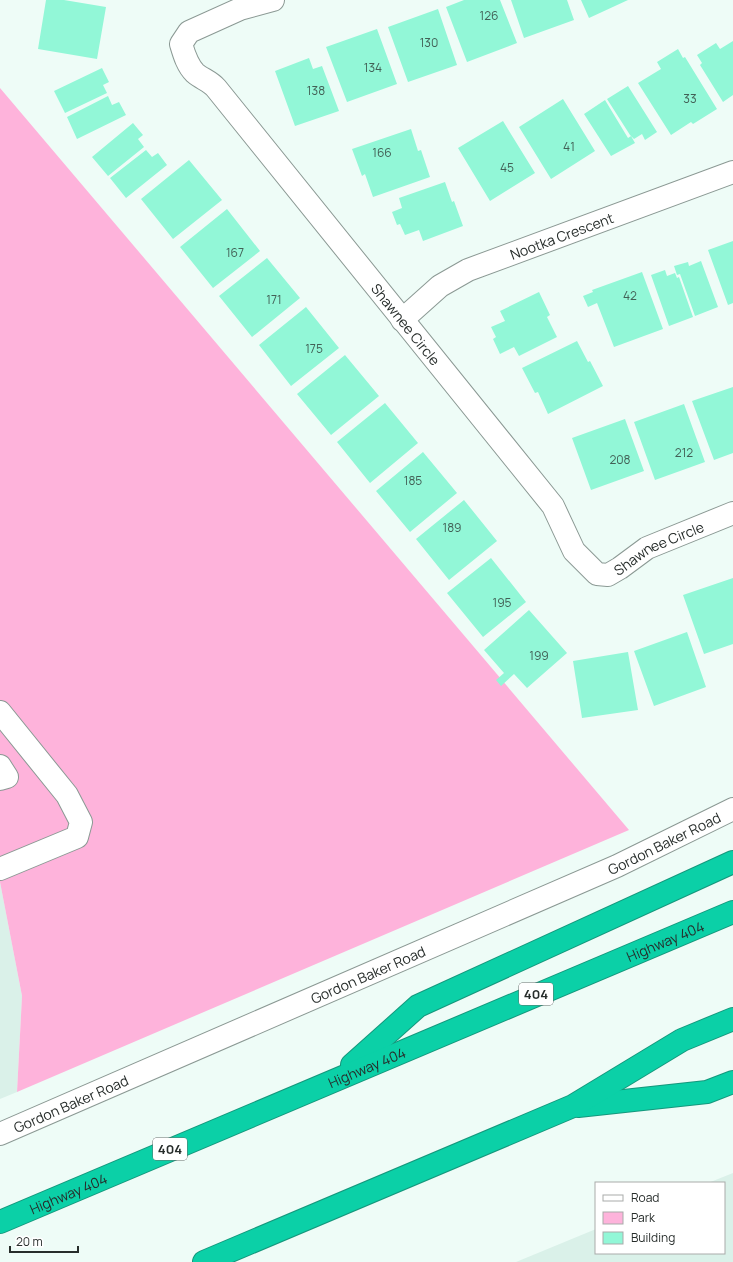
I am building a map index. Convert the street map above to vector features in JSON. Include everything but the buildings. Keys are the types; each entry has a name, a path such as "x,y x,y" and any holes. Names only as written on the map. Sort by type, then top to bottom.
{"highway":[{"path":"340,1077 418,1006 733,862"},
{"name":"Highway 404","path":"0,1222 733,912"},
{"path":"204,1262 573,1106 682,1040 733,1020"},
{"path":"573,1106 707,1092 733,1082"}],"street":[{"name":"Shawnee Circle","path":"273,0 240,9 189,32 181,44 184,57 195,72 216,88 553,506 574,551 597,574 608,575 647,548 733,514"},
{"name":"Nootka Crescent","path":"402,320 440,286 468,270 733,172"},
{"path":"0,712 67,795 81,822 77,837 0,869"},
{"path":"0,766 7,777 0,780"},
{"name":"Gordon Baker Road","path":"0,1134 617,866 733,809"}],"shaded area":[{"path":"0,882 22,996 17,1092 0,1099"},
{"path":"733,1173 733,1262 516,1262 595,1229 595,1254 725,1254 725,1182 710,1182"}],"green space":[{"path":"0,88 629,830 17,1092 22,996 0,882"}]}
